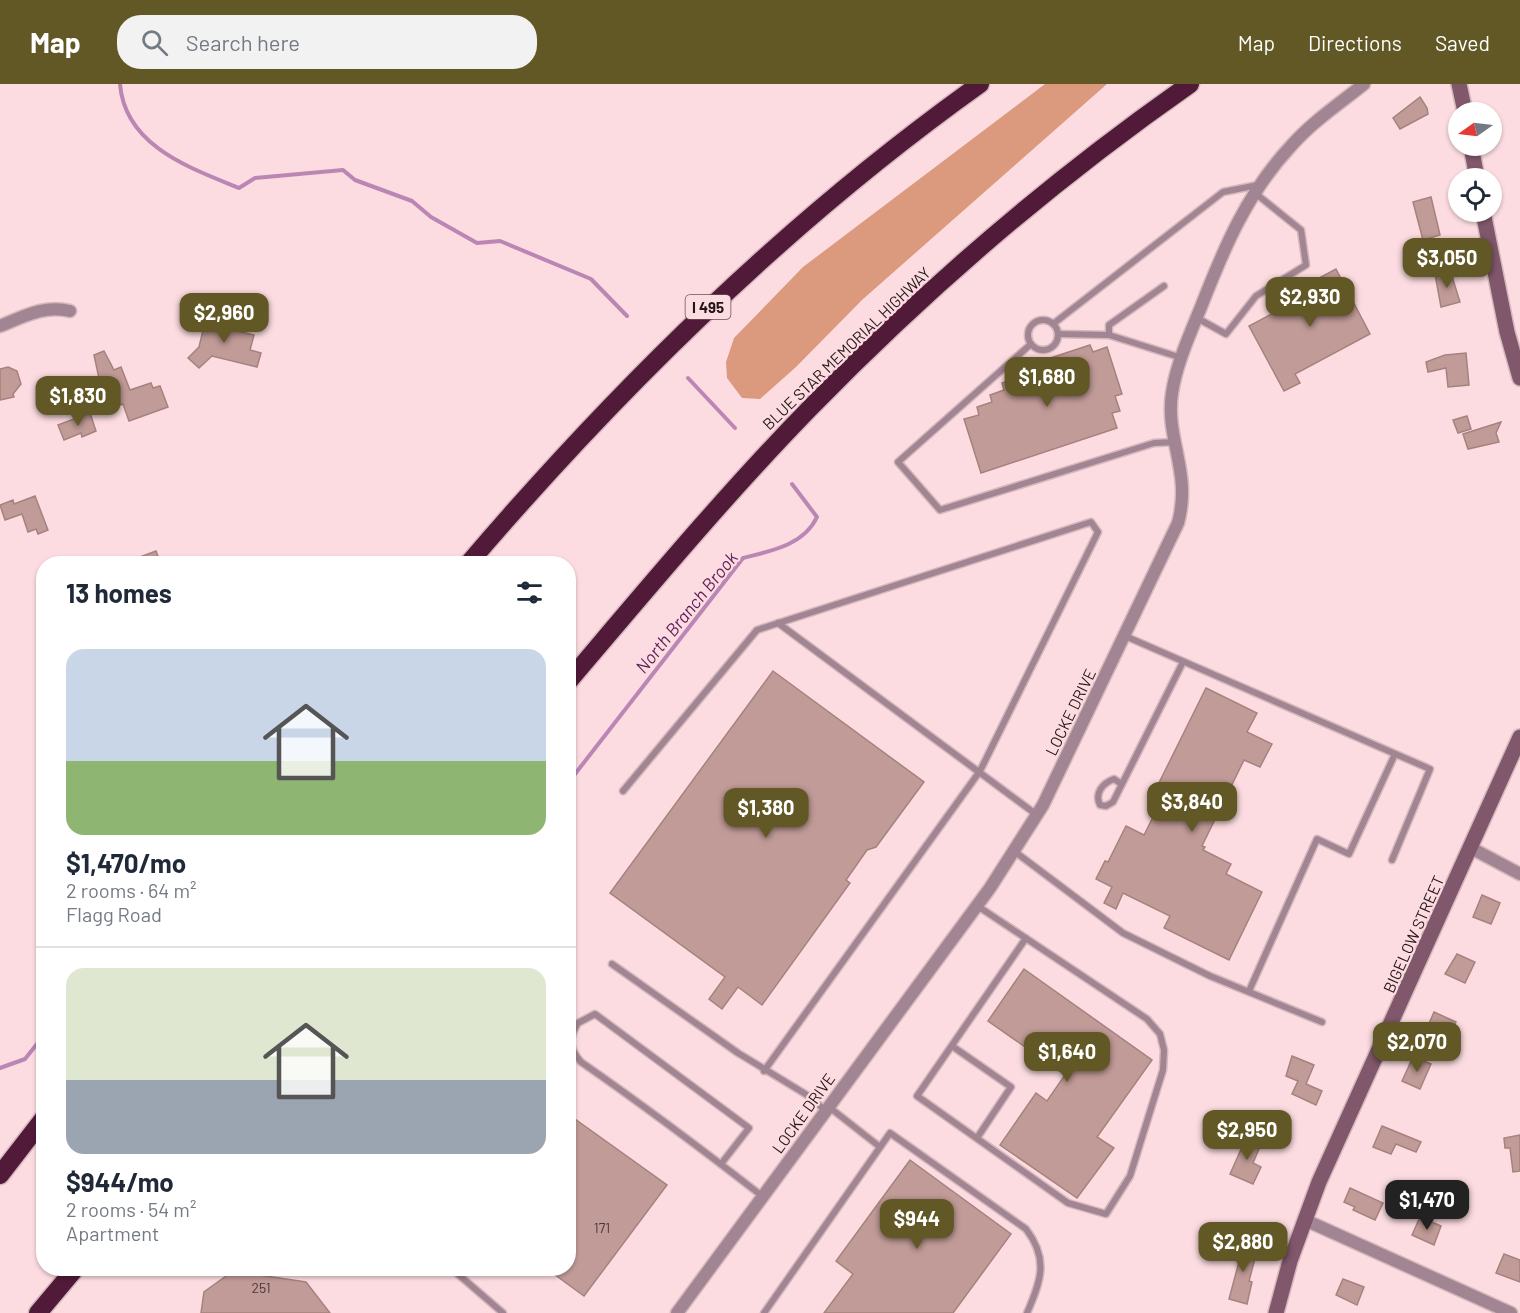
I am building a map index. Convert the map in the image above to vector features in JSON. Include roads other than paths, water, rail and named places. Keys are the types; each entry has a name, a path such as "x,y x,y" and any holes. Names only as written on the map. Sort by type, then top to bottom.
{"highway":[{"name":"I 495","path":"475,556 616,401 707,309 840,191 980,84"},
{"name":"BLUE STAR MEMORIAL HIGHWAY","path":"576,673 735,488 884,334 1039,198 1190,84"},
{"path":"0,1175 36,1128"},
{"path":"38,1313 69,1276"}],"street":[{"name":"LOCKE DRIVE","path":"676,1313 1038,815 1172,539 1184,503 1184,485 1176,442 1172,394 1182,358 1222,251 1257,189 1292,145 1364,84"},
{"path":"1459,84 1463,102"},
{"path":"1485,222 1507,332 1520,378"},
{"path":"0,326 41,309 55,308 70,311"},
{"name":"BIGELOW STREET","path":"1276,1313 1290,1261 1319,1182 1520,737"},
{"path":"1471,848 1520,874"},
{"path":"1305,1220 1511,1313"}],"lane":[{"path":"1053,324 1223,192 1257,189 1301,230 1306,265 1256,296 1226,334 1197,318"},
{"path":"1109,335 1108,325 1164,286"},
{"path":"1041,320 1053,324 1058,334 1057,340 1050,348 1040,349 1031,344 1028,334 1032,325 1041,320"},
{"path":"1058,334 1109,335 1182,358"},
{"path":"1031,344 898,462 940,510 1154,443 1176,442"},
{"path":"623,791 757,630 1091,522 1098,532 980,771 764,1071"},
{"path":"778,623 1038,815"},
{"path":"1125,636 1430,769 1392,860"},
{"path":"1120,783 1114,779 1106,782 1100,789 1098,801 1100,805 1106,807 1113,802 1120,783 1183,662"},
{"path":"1249,991 1317,839 1349,854 1395,754"},
{"path":"1014,851 1123,933 1210,976 1322,1023"},
{"path":"975,904 1026,938 1147,1019 1160,1034 1164,1050 1163,1070 1130,1176 1106,1214 1068,1203 917,1096 1026,938"},
{"path":"612,963 764,1071 807,1095 880,1147"},
{"path":"576,1028 578,1023 595,1014 749,1128 721,1164"},
{"path":"952,1046 1011,1087 977,1138"},
{"path":"576,1056 674,1127 762,1196"},
{"path":"764,1313 890,1133 1026,1229 1038,1244 1041,1264 1037,1291 1027,1313"},
{"path":"460,1276 503,1313"}],"waterway":[{"name":"North Branch Brook","path":"120,84 125,105 134,124 147,139 163,152 200,172 239,188 255,178 343,170 355,180 412,201 431,217 477,243 500,241 591,279 627,316"},
{"name":"North Branch Brook","path":"688,378 735,428"},
{"name":"North Branch Brook","path":"576,773 743,558 786,545 811,527 817,517 792,484"},
{"name":"North Branch Brook","path":"0,1068 25,1059 36,1045"}]}
